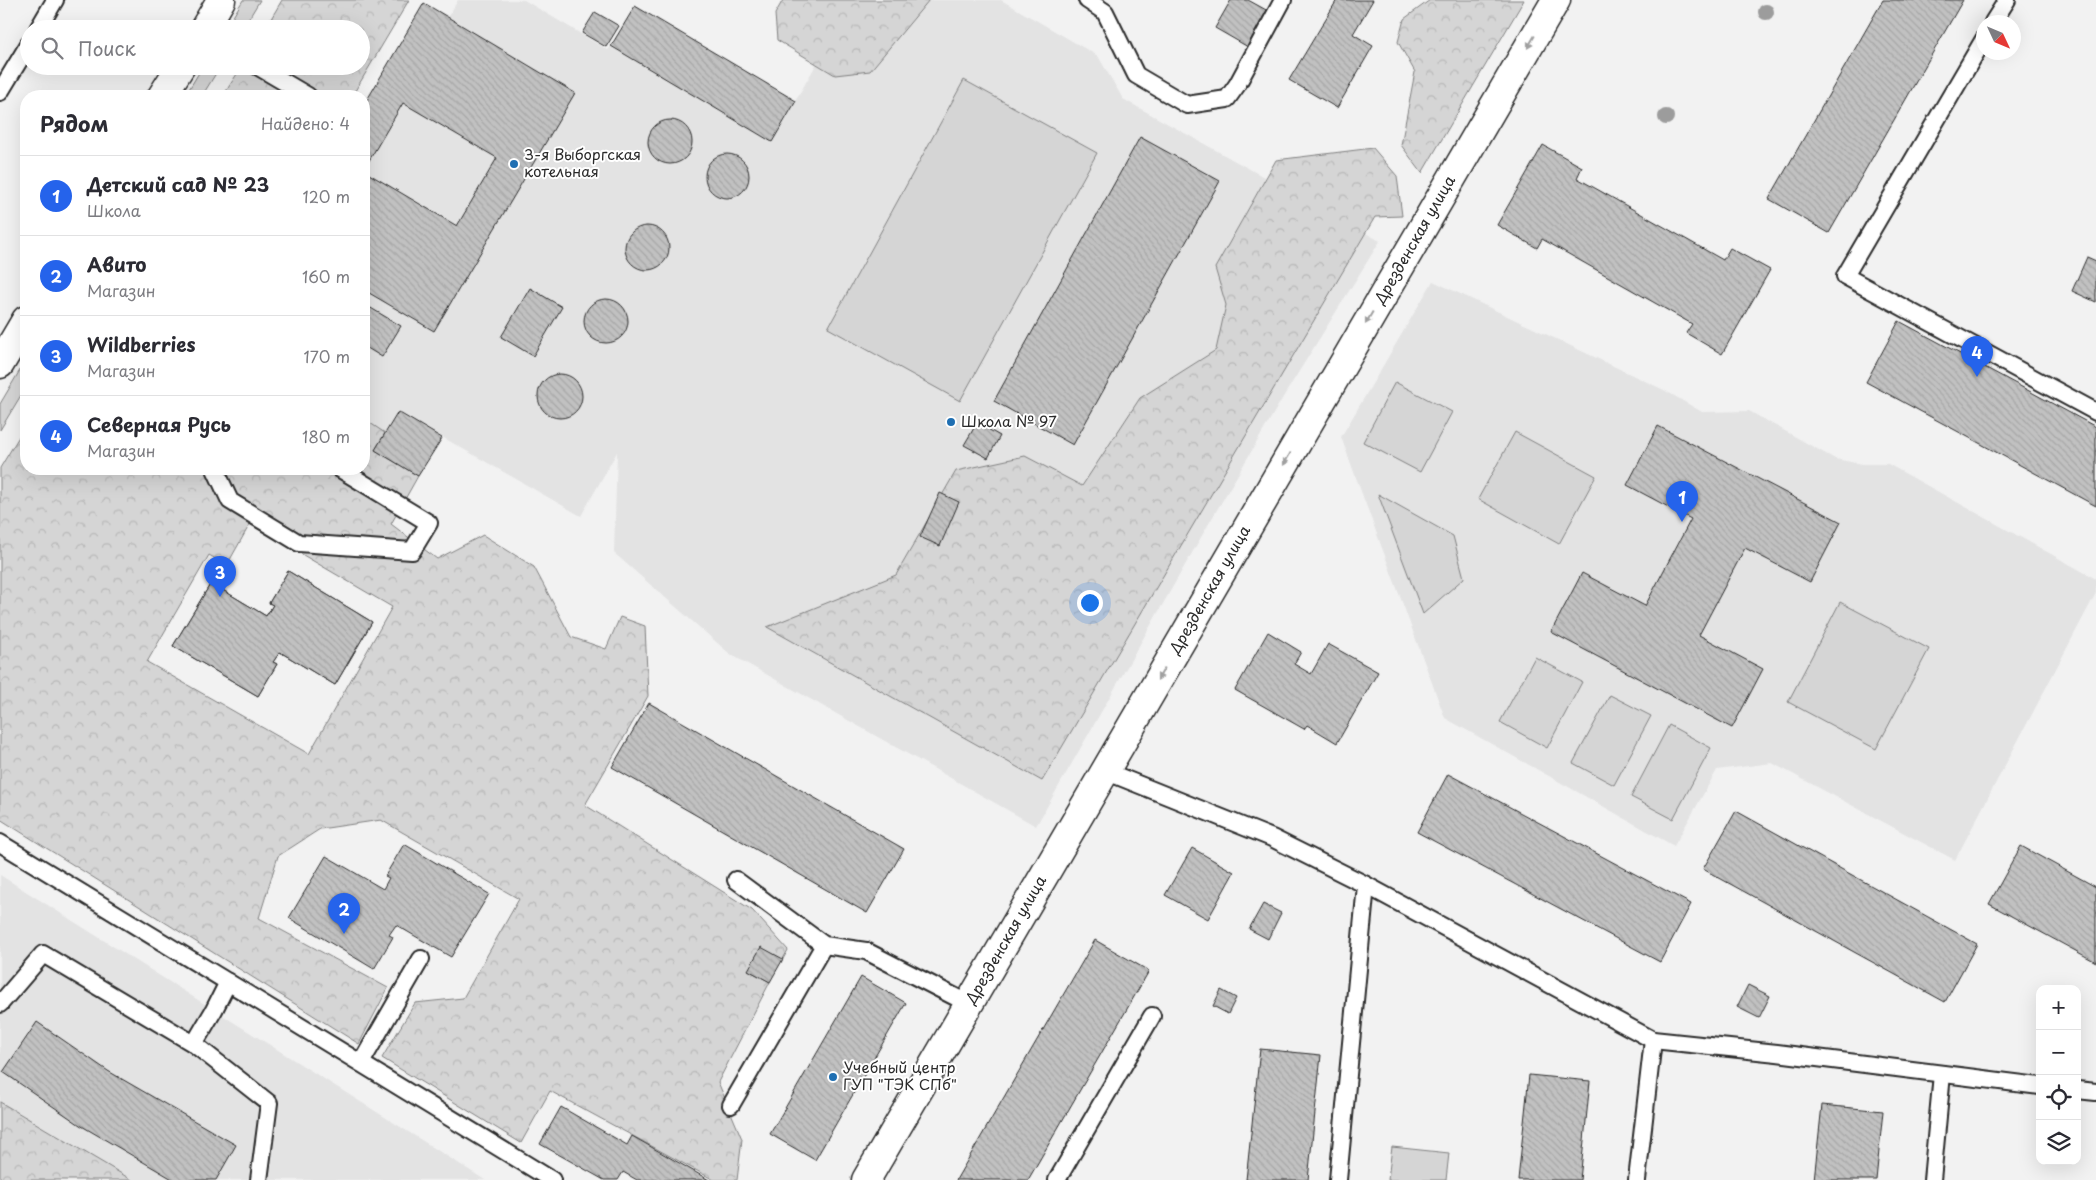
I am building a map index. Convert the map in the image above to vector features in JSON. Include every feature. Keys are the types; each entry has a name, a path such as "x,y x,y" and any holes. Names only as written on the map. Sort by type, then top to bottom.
{"street":[{"path":"209,20 221,0"},
{"name":"Дрезденская улица","path":"866,1180 1556,0"},
{"path":"166,90 175,75"},
{"path":"0,364 20,330"}],"lane":[{"path":"43,20 54,0"},
{"path":"1087,0 1105,12 1136,75 1187,105 1227,99 1237,85 1283,0"},
{"path":"1997,15 2006,0"},
{"path":"1976,54 1845,276 2096,412"},
{"path":"0,92 20,59"},
{"path":"272,75 298,90"},
{"path":"218,475 230,501 300,543 412,551 429,523 350,475"},
{"path":"1105,771 1272,838 1366,885 1653,1040 1777,1053 2036,1086"},
{"path":"0,843 552,1180"},
{"path":"736,880 824,945 866,951 969,1004"},
{"path":"1338,1180 1366,885"},
{"path":"731,1105 824,945"},
{"path":"0,1004 43,954 194,1044 269,1103 259,1180"},
{"path":"361,1063 421,959"},
{"path":"194,1044 228,982"},
{"path":"1057,1180 1152,1016"},
{"path":"1637,1180 1653,1040"},
{"path":"1932,1180 1942,1074"},
{"path":"2081,1090 2096,1092"}],"shaded area":[{"name":"Школа № 97","path":"458,0 524,0 608,50 611,46 772,142 853,0 1001,0 1098,56 1123,99 1380,241 1285,394 1036,826 730,654 614,553 617,452 581,516 398,412 385,433 370,423 370,95 424,3 448,17"},
{"path":"1433,281 1664,390 1702,412 1749,411 1835,459 1862,464 1888,464 2096,579 2096,593 1955,860 1772,763 1717,770 1674,846 1445,718 1341,437"},
{"path":"0,875 214,1010 485,1180 0,1180"}],"green space":[{"path":"243,0 260,0 248,20 231,20"},
{"path":"282,0 409,0 370,66 370,20 270,20"},
{"path":"783,0 929,0 870,71 835,75 777,40 775,14"},
{"path":"1430,0 1524,0 1422,173 1401,145 1415,72 1398,42 1404,19"},
{"path":"198,75 215,75 206,90 189,90"},
{"path":"236,75 364,75 356,90 227,90"},
{"path":"964,80 1097,153 960,401 828,328"},
{"path":"1373,148 1397,176 1402,216 1375,217 1042,781 767,627 896,575 956,471 1025,456 1082,486 1140,398 1216,350 1226,305 1215,268 1276,160"},
{"path":"20,370 20,397 0,430 0,404"},
{"path":"1395,382 1452,412 1420,472 1363,442"},
{"path":"370,423 385,433 375,450 418,476 391,524 437,559 483,535 534,567 571,637 606,649 620,617 645,626 648,696 585,805 752,910 788,950 783,959 748,970 770,982 718,1082 742,1139 737,1180 714,1180 550,1091 521,1143 382,1058 415,1003 463,998 519,899 381,820 320,829 278,856 259,918 388,988 359,1044 0,819 0,468 20,435 20,475 370,475","holes":["250,524 392,607 309,754 147,662 209,555 227,565"]},
{"path":"1515,432 1596,476 1559,544 1478,499"},
{"path":"1378,494 1453,536 1464,578 1423,614"},
{"path":"1840,602 1929,649 1876,749 1788,702"},
{"path":"1535,657 1582,682 1547,748 1500,722"},
{"path":"1610,695 1651,716 1614,785 1573,763"},
{"path":"1669,725 1711,748 1673,819 1631,797"},
{"path":"0,1102 132,1180 0,1180"},
{"path":"1392,1147 1449,1153 1446,1180 1388,1180"}],"building":[{"path":"1231,0 1248,0 1268,11 1248,47 1215,28"},
{"path":"1337,0 1373,0 1353,34 1373,46 1337,108 1289,80"},
{"path":"1883,0 1963,0 1829,233 1769,199"},
{"name":"3-я Выборгская котельная","path":"424,3 575,93 434,331 370,294 370,175 457,226 497,158 403,103 370,159 370,95"},
{"path":"635,6 796,101 772,142 611,46"},
{"path":"595,12 619,26 606,47 582,33"},
{"path":"670,120 682,124 688,130 692,142 688,154 682,160 670,164 658,160 652,154 648,142 652,130 658,124"},
{"path":"1140,137 1220,181 1073,445 994,401"},
{"path":"1543,145 1582,167 1577,178 1723,260 1730,248 1770,270 1722,354 1686,333 1692,324 1542,239 1537,248 1497,225"},
{"path":"727,154 739,158 745,164 749,176 745,188 739,194 727,198 715,194 709,188 705,176 709,164 715,158"},
{"path":"647,226 659,230 665,236 669,248 665,260 659,266 647,270 635,266 629,260 625,248 629,236 635,230"},
{"path":"2087,257 2096,261 2096,302 2072,291"},
{"path":"530,288 562,307 533,356 501,337"},
{"path":"606,299 618,303 624,309 628,321 624,333 618,339 606,343 594,339 588,333 584,321 588,309 594,303"},
{"path":"370,308 401,326 382,357 370,350"},
{"path":"1899,321 2096,427 2096,506 1866,382"},
{"path":"560,374 572,378 578,384 582,396 578,408 572,414 560,418 548,414 542,408 538,396 542,384 548,378"},
{"path":"398,412 442,438 418,476 375,450"},
{"path":"977,423 1000,436 988,458 964,445"},
{"path":"1658,426 1841,522 1810,582 1745,548 1699,635 1763,669 1732,728 1551,632 1582,573 1645,606 1691,519 1627,485"},
{"path":"940,493 959,502 940,546 920,537"},
{"path":"288,571 372,622 335,685 280,652 273,662 277,664 258,696 173,646 211,583 266,616 273,605 269,603"},
{"path":"288,571 372,622 335,685 280,652 273,662 277,664 258,696 173,646 211,583 266,616 273,605 269,603"},
{"path":"1268,632 1301,652 1294,664 1311,674 1328,644 1378,672 1337,743 1307,725 1304,729 1235,690"},
{"path":"649,703 904,849 867,913 612,767"},
{"path":"1448,774 1691,904 1660,962 1417,832"},
{"path":"1736,811 1977,944 1945,1002 1703,869"},
{"path":"404,844 489,894 451,957 396,925 389,935 393,937 374,969 289,918 326,856 383,889 389,878 385,876"},
{"path":"2021,846 2096,887 2096,962 1989,904"},
{"path":"1192,848 1234,872 1208,919 1165,895"},
{"path":"1263,904 1281,913 1268,939 1249,929"},
{"path":"1095,940 1149,971 1028,1180 956,1180"},
{"path":"761,947 783,959 770,982 748,970"},
{"name":"Учебный центр ГУП \"ТЭК СПб\"","path":"861,977 906,1003 815,1160 770,1134"},
{"path":"1748,985 1770,996 1759,1018 1737,1007"},
{"path":"1221,990 1236,998 1228,1014 1213,1006"},
{"path":"37,1022 108,1071 236,1145 216,1180 174,1180 80,1125 3,1072"},
{"path":"1260,1049 1321,1055 1308,1180 1246,1180"},
{"path":"1529,1075 1590,1081 1580,1180 1518,1180"},
{"path":"1822,1105 1883,1111 1876,1180 1814,1180"},
{"path":"561,1107 627,1145 632,1136 709,1180 637,1180 623,1172 618,1180 604,1180 540,1144"}],"place":[{"name":"3-я Выборгская котельная","path":"514,164"},
{"name":"Северная Русь","path":"1977,377"},
{"name":"Школа № 97","path":"951,422"},
{"name":"Детский сад № 23","path":"1682,522"},
{"name":"Wildberries","path":"220,597"},
{"name":"Авито","path":"344,934"},
{"name":"Учебный центр ГУП \"ТЭК СПб\"","path":"833,1077"}]}
